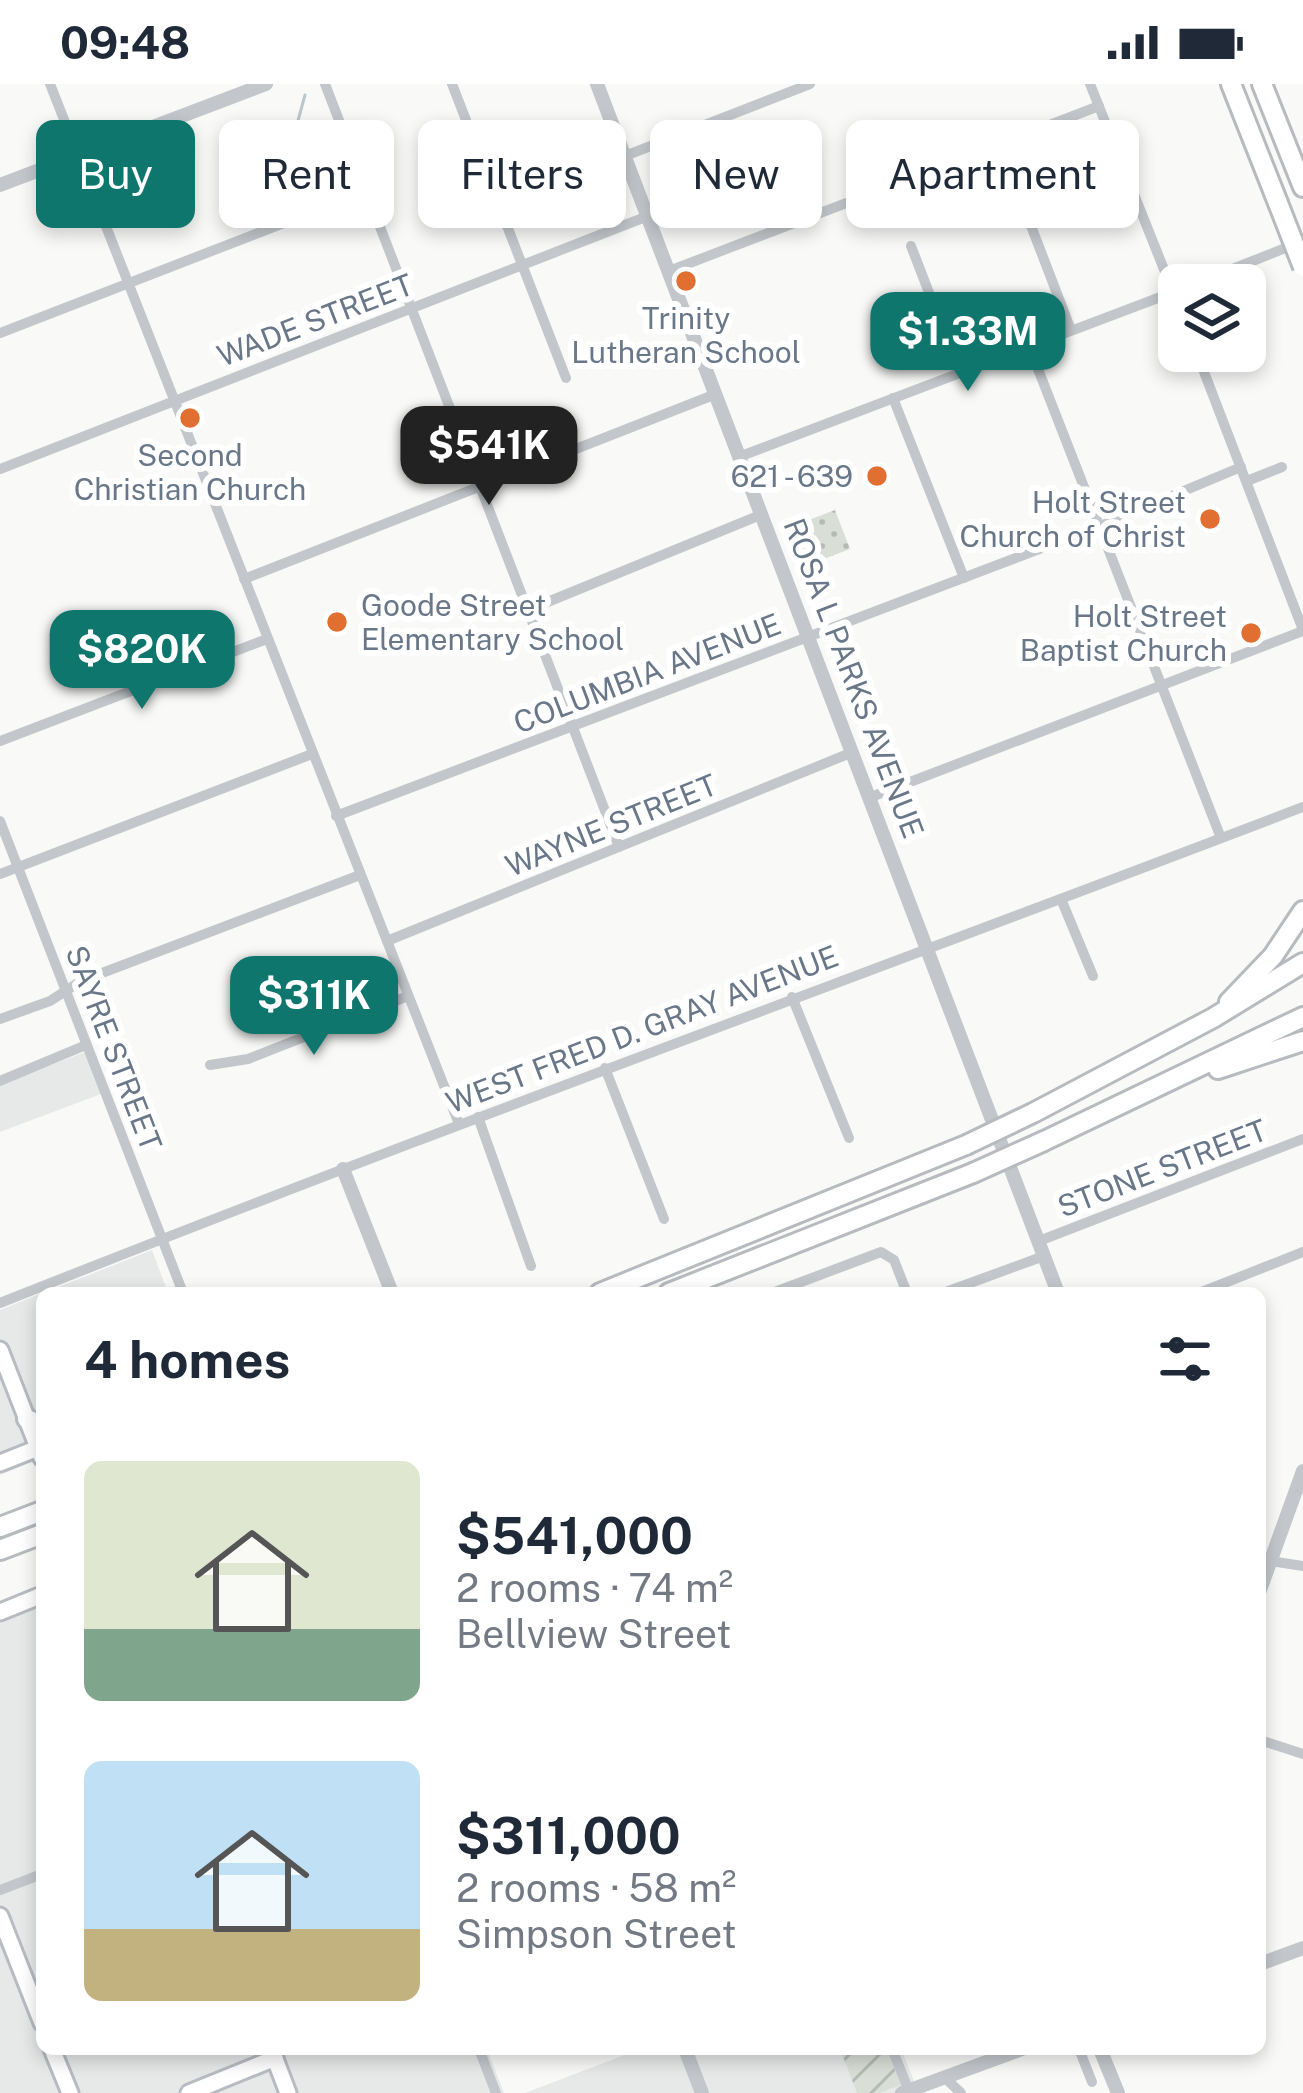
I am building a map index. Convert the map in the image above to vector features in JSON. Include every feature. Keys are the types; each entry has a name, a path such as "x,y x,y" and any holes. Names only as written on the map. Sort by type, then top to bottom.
{"highway":[{"path":"1231,84 1303,267"},
{"path":"1262,84 1303,187"},
{"path":"1213,1018 1273,956 1303,910"},
{"path":"615,1287 966,1145 1213,1018 1303,963"},
{"path":"684,1287 973,1173 1303,1017"},
{"path":"1145,1094 1303,1041"},
{"path":"0,1527 36,1513"},
{"path":"0,1550 36,1536"}],"main road":[{"path":"0,1350 34,1422"},
{"path":"0,1463 36,1452"},
{"path":"0,1612 36,1597"},
{"path":"0,1916 36,2008"},
{"path":"54,2055 70,2093"},
{"path":"189,2093 271,2055"},
{"path":"273,2055 288,2093"}],"street":[{"path":"50,84 64,120"},
{"path":"169,120 266,84"},
{"path":"325,84 338,120"},
{"path":"452,84 566,378"},
{"name":"ROSA L PARKS AVENUE","path":"597,84 611,120"},
{"path":"626,156 810,84"},
{"path":"1090,84 1165,264"},
{"path":"1063,120 1099,106"},
{"name":"ROSA L PARKS AVENUE","path":"626,159 1056,1287"},
{"path":"0,185 36,171"},
{"path":"670,272 846,204"},
{"name":"WADE STREET","path":"0,469 648,216"},
{"path":"105,228 459,1124"},
{"path":"0,333 271,228"},
{"path":"378,228 619,847"},
{"path":"1032,228 1072,330"},
{"path":"1245,264 1303,241"},
{"path":"911,246 960,373"},
{"path":"741,456 1158,298"},
{"path":"1028,346 1221,838"},
{"path":"871,797 1303,631 1297,596 1204,372"},
{"path":"244,579 716,394"},
{"path":"893,398 964,578"},
{"name":"COLUMBIA AVENUE","path":"336,816 1100,526 1241,467"},
{"path":"1246,481 1282,467"},
{"path":"528,610 763,514"},
{"path":"0,741 266,639"},
{"name":"WAYNE STREET","path":"387,940 853,752"},
{"path":"0,874 312,754"},
{"name":"WEST FRED D. GRAY AVENUE","path":"41,1287 605,1068 1303,807"},
{"name":"SAYRE STREET","path":"0,821 181,1287"},
{"path":"0,1019 50,1001 81,981 360,874"},
{"path":"1061,899 1093,976"},
{"path":"210,1065 248,1059 408,997"},
{"path":"792,997 849,1138"},
{"path":"0,1081 86,1045"},
{"path":"605,1068 664,1219"},
{"path":"478,1117 531,1266"},
{"name":"STONE STREET","path":"956,1287 1303,1139"},
{"path":"343,1169 390,1287"},
{"path":"788,1287 887,1252 906,1287"},
{"path":"1214,1287 1303,1252"},
{"name":"WEST FRED D. GRAY AVENUE","path":"0,1303 36,1289"},
{"path":"1266,1561 1303,1471"},
{"path":"1266,1563 1303,1566"},
{"path":"1266,1742 1303,1754"},
{"path":"0,1890 36,1876"},
{"path":"1266,1962 1303,1948"},
{"path":"480,2055 496,2093"},
{"path":"687,2055 702,2093"},
{"path":"894,2055 906,2092 1005,2055"},
{"path":"1081,2055 1089,2088 1111,2076"},
{"path":"1102,2055 1118,2093"},
{"path":"944,2077 961,2093"}],"shaded area":[{"path":"835,510 850,549 803,567 788,528"},
{"path":"85,1052 101,1094 0,1132 0,1085"},
{"path":"152,1250 166,1287 58,1287"},
{"path":"36,1295 36,1460 0,1475 0,1310"},
{"path":"36,1590 36,2055 489,2055 504,2093 0,2093 0,1604"},
{"path":"624,2055 903,2055 919,2093 525,2093"},
{"path":"842,2055 888,2055 901,2085 880,2093 857,2093"}],"waterway":[{"path":"298,120 305,95"}],"place":[{"name":"Trinity Lutheran School","path":"686,281"},
{"name":"Second Christian Church","path":"190,418"},
{"name":"621 - 639","path":"877,476"},
{"name":"Holt Street Church of Christ","path":"1210,519"},
{"name":"Goode Street Elementary School","path":"337,622"},
{"name":"Holt Street Baptist Church","path":"1251,633"}]}
